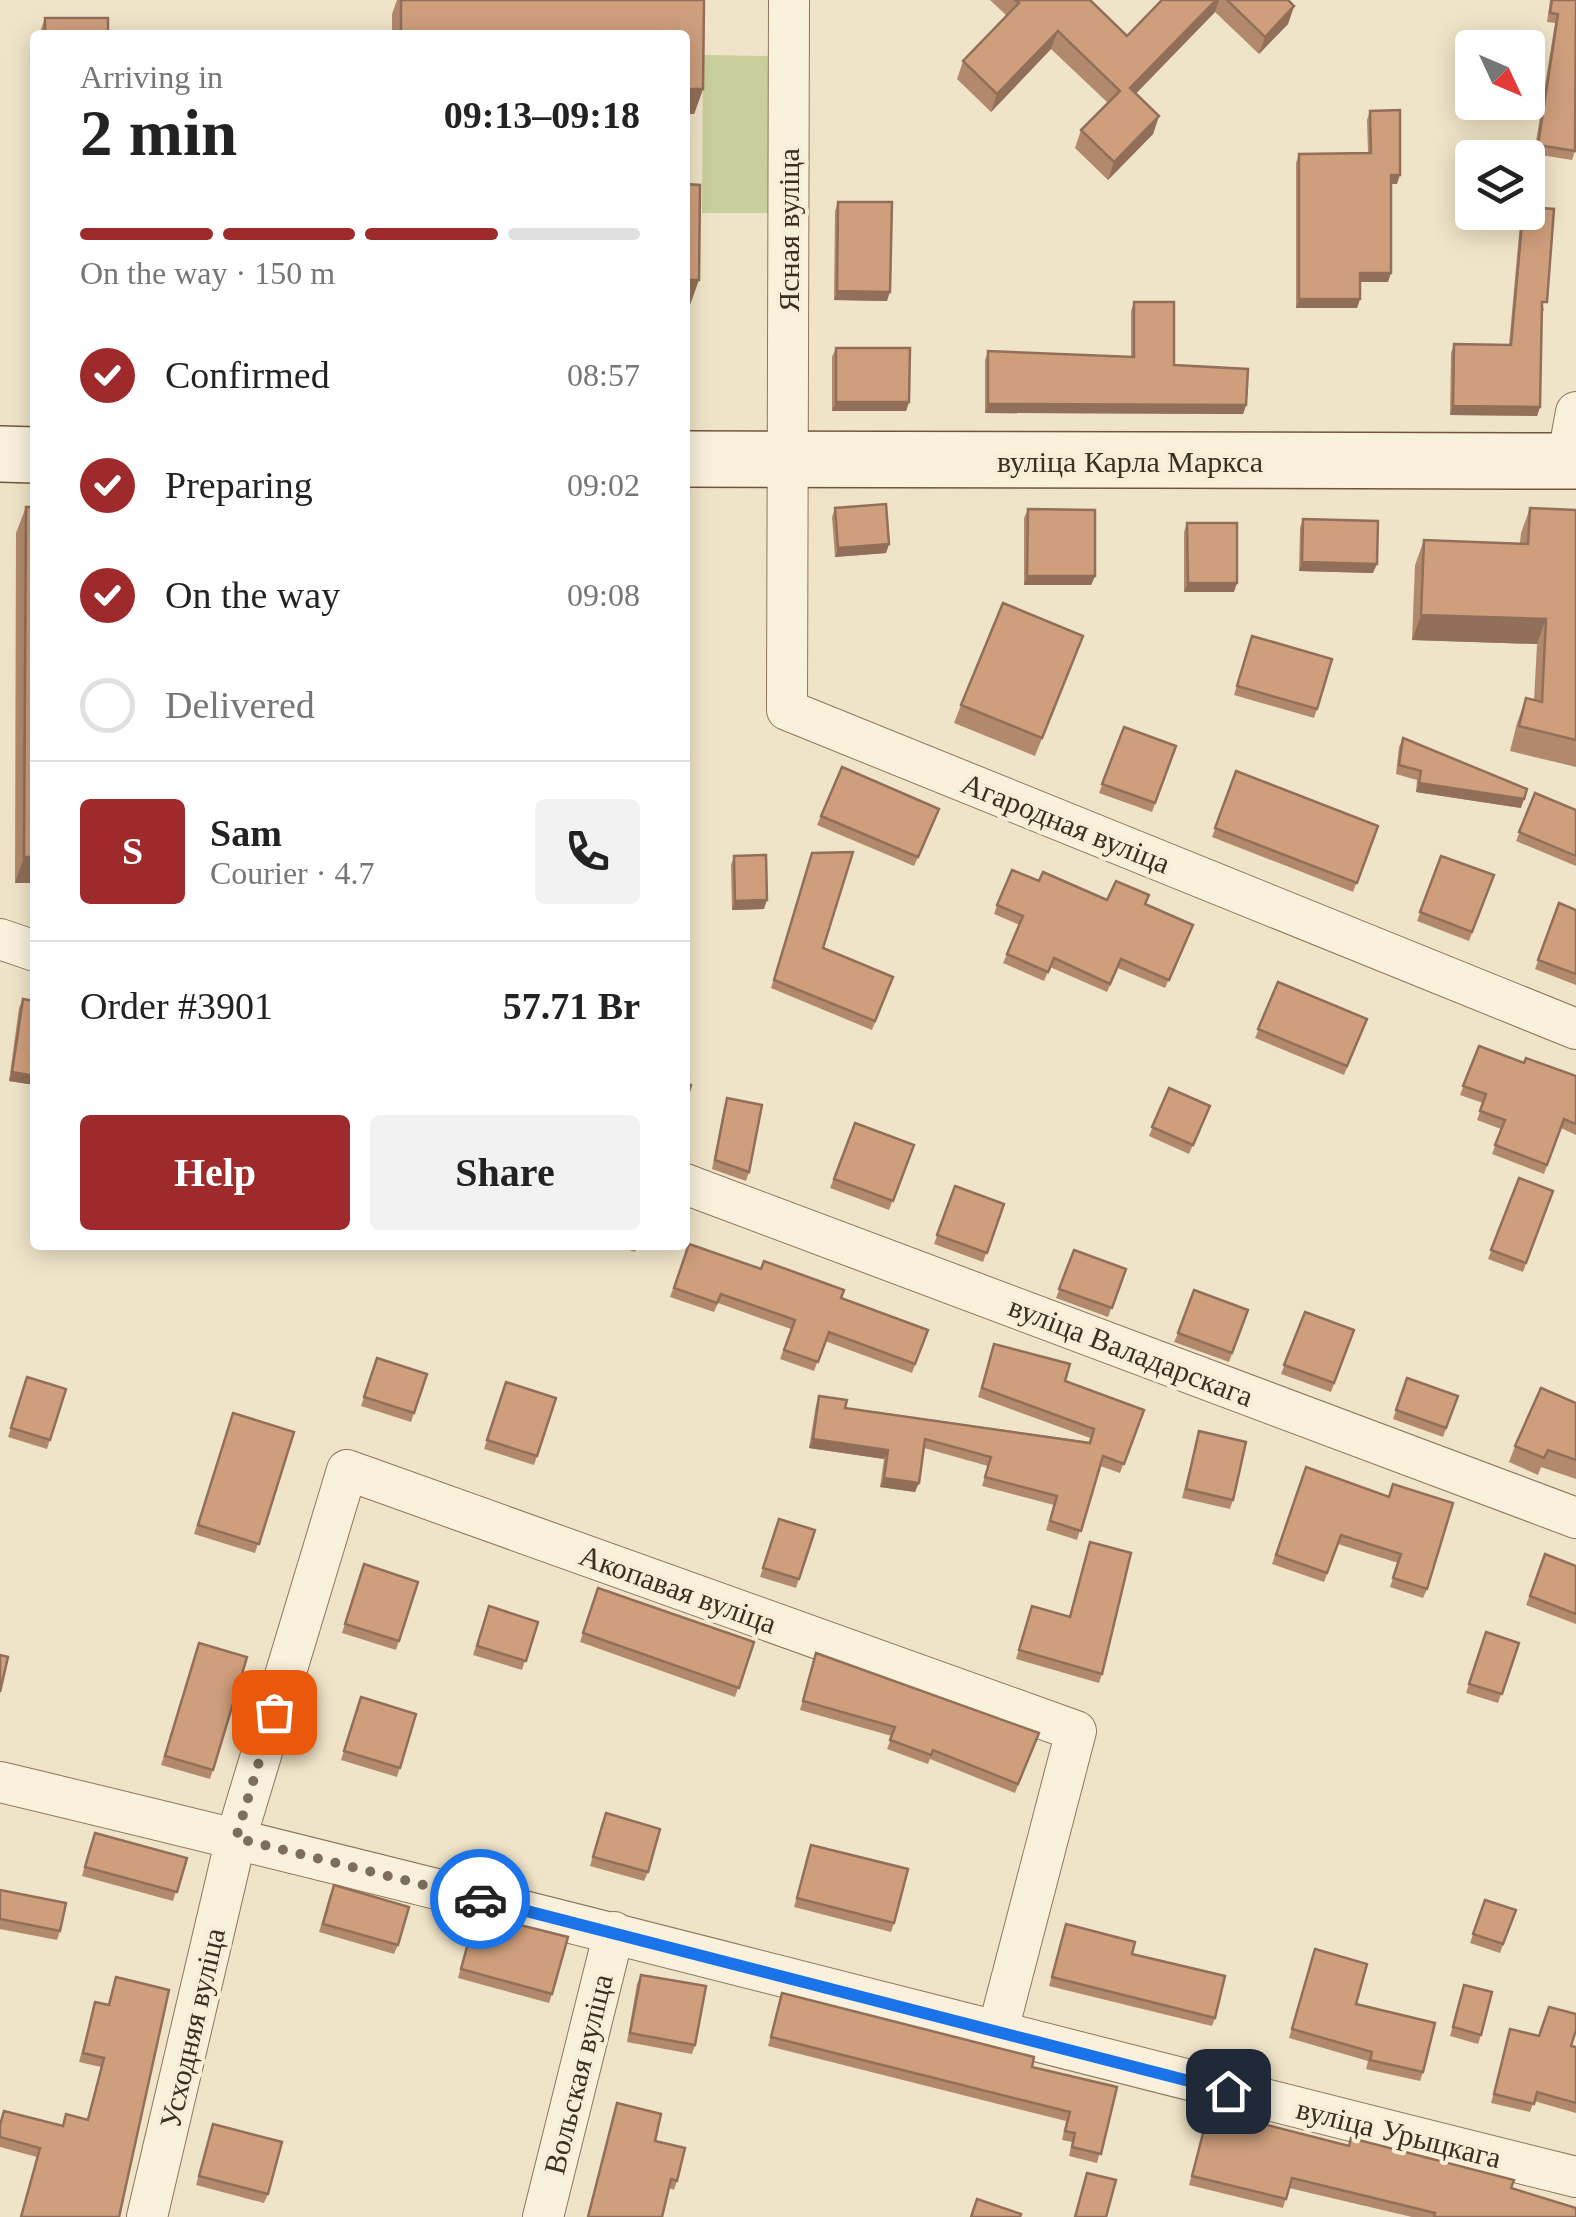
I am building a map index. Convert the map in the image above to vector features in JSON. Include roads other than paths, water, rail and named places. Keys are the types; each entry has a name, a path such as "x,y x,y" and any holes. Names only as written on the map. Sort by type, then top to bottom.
{"main road":[{"name":"вуліца Карла Маркса","path":"690,459 1573,445"},
{"path":"0,454 30,455"}],"street":[{"name":"Ясная вуліца","path":"787,460 789,0"},
{"name":"Агародная вуліца","path":"787,460 787,710 1576,1029"},
{"path":"0,939 30,949"},
{"name":"вуліца Валадарскага","path":"690,1186 1576,1518"},
{"name":"Акопавая вуліца","path":"236,1838 347,1470 1076,1731 996,2034"},
{"name":"вуліца Урыцкага","path":"0,1782 614,1932 996,2034 1576,2177"},
{"name":"Усходняя вуліца","path":"147,2217 236,1838"},
{"name":"Вольская вуліца","path":"542,2217 614,1932"}]}
